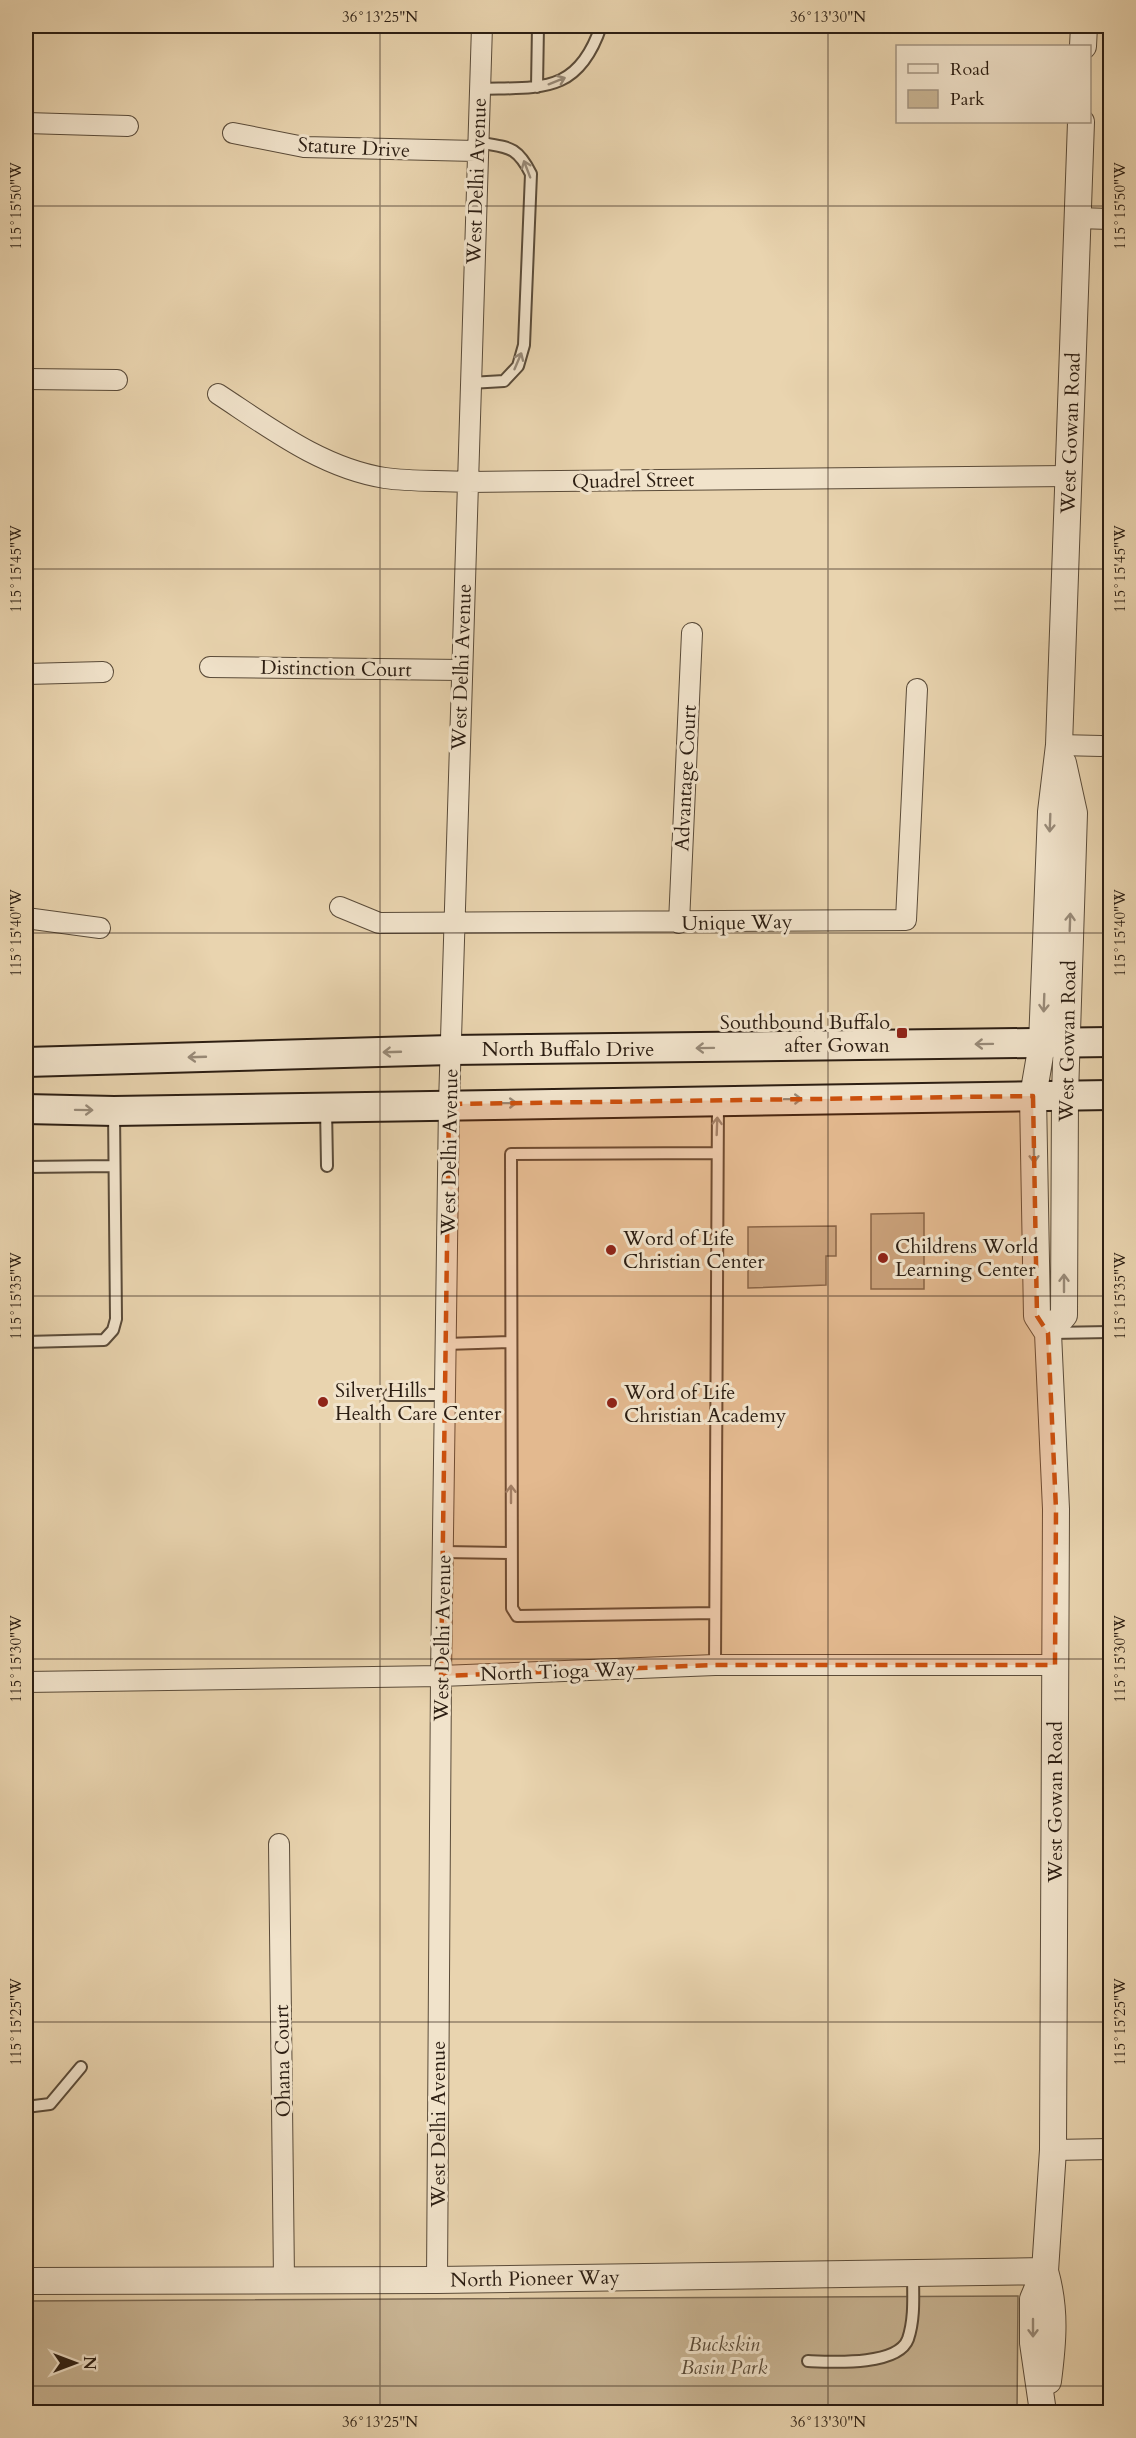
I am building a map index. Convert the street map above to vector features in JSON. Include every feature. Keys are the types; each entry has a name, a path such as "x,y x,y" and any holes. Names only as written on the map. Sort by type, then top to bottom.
{"main road":[{"name":"North Buffalo Drive","path":"26,1062 451,1050 1110,1042"},
{"path":"26,1109 114,1111 1110,1095"}],"street":[{"name":"West Delhi Avenue","path":"437,2280 441,1676 449,1104 476,147 482,26"},
{"path":"1083,45 1084,26"},
{"path":"26,123 128,126"},
{"name":"West Gowan Road","path":"1048,1333 1064,1315 1065,1095 1055,1043 1074,813 1059,745 1081,123"},
{"name":"Stature Drive","path":"233,134 304,147 476,147"},
{"path":"1077,218 1110,219"},
{"path":"26,378 117,380"},
{"name":"Quadrel Street","path":"218,394 292,443 338,465 385,478 468,482 1069,476"},
{"name":"Advantage Court","path":"679,923 692,633"},
{"name":"Distinction Court","path":"210,667 461,670"},
{"path":"26,674 103,672"},
{"name":"Unique Way","path":"340,907 379,923 906,920 917,689"},
{"path":"1059,745 1107,746"},
{"path":"26,918 100,928"},
{"name":"West Gowan Road","path":"1044,2412 1052,2342 1052,2299 1045,2271 1053,2150 1056,1509 1048,1333 1037,1316 1033,1096 1055,1043"},
{"name":"North Tioga Way","path":"26,1682 441,1676 716,1665 1055,1665"},
{"name":"Ohana Court","path":"279,1844 284,2278"},
{"path":"1053,2150 1110,2149"},
{"name":"North Pioneer Way","path":"26,2281 284,2278 437,2280 1045,2271"}],"lane":[{"path":"537,87 538,26"},
{"path":"479,89 537,87 560,82 583,63 601,26"},
{"path":"470,383 504,381 518,366 524,345 531,174 522,155 510,149 476,147"},
{"path":"716,1665 716,1153 718,1100"},
{"path":"326,1107 327,1166"},
{"path":"26,1342 105,1340 113,1330 116,1319 114,1111"},
{"path":"715,1613 517,1616 512,1608 510,1553 510,1342 511,1154 716,1153"},
{"path":"26,1167 114,1166"},
{"path":"1048,1333 1110,1332"},
{"path":"445,1344 510,1342"},
{"path":"389,1395 445,1395"},
{"path":"443,1552 510,1553"},
{"path":"26,2107 50,2104 81,2067"},
{"path":"808,2361 847,2362 895,2355 907,2341 913,2314 913,2273"}],"highlighted area":[{"path":"1033,1096 1037,1316 1048,1333 1056,1509 1055,1665 715,1665 441,1676 449,1104"}],"green space":[{"path":"924,1213 924,1289 871,1289 871,1214"},
{"path":"836,1226 836,1256 826,1256 826,1285 748,1288 748,1227"},
{"name":"Buckskin Basin Park","path":"1018,2296 1017,2412 26,2412 26,2301"}],"waterway":[{"path":"1004,2412 1007,2409"}],"place":[{"name":"Southbound Buffalo after Gowan","path":"902,1033"},
{"name":"Word of Life Christian Center","path":"611,1250"},
{"name":"Childrens World Learning Center","path":"883,1258"},
{"name":"Silver Hills Health Care Center","path":"323,1402"},
{"name":"Word of Life Christian Academy","path":"612,1403"}]}
